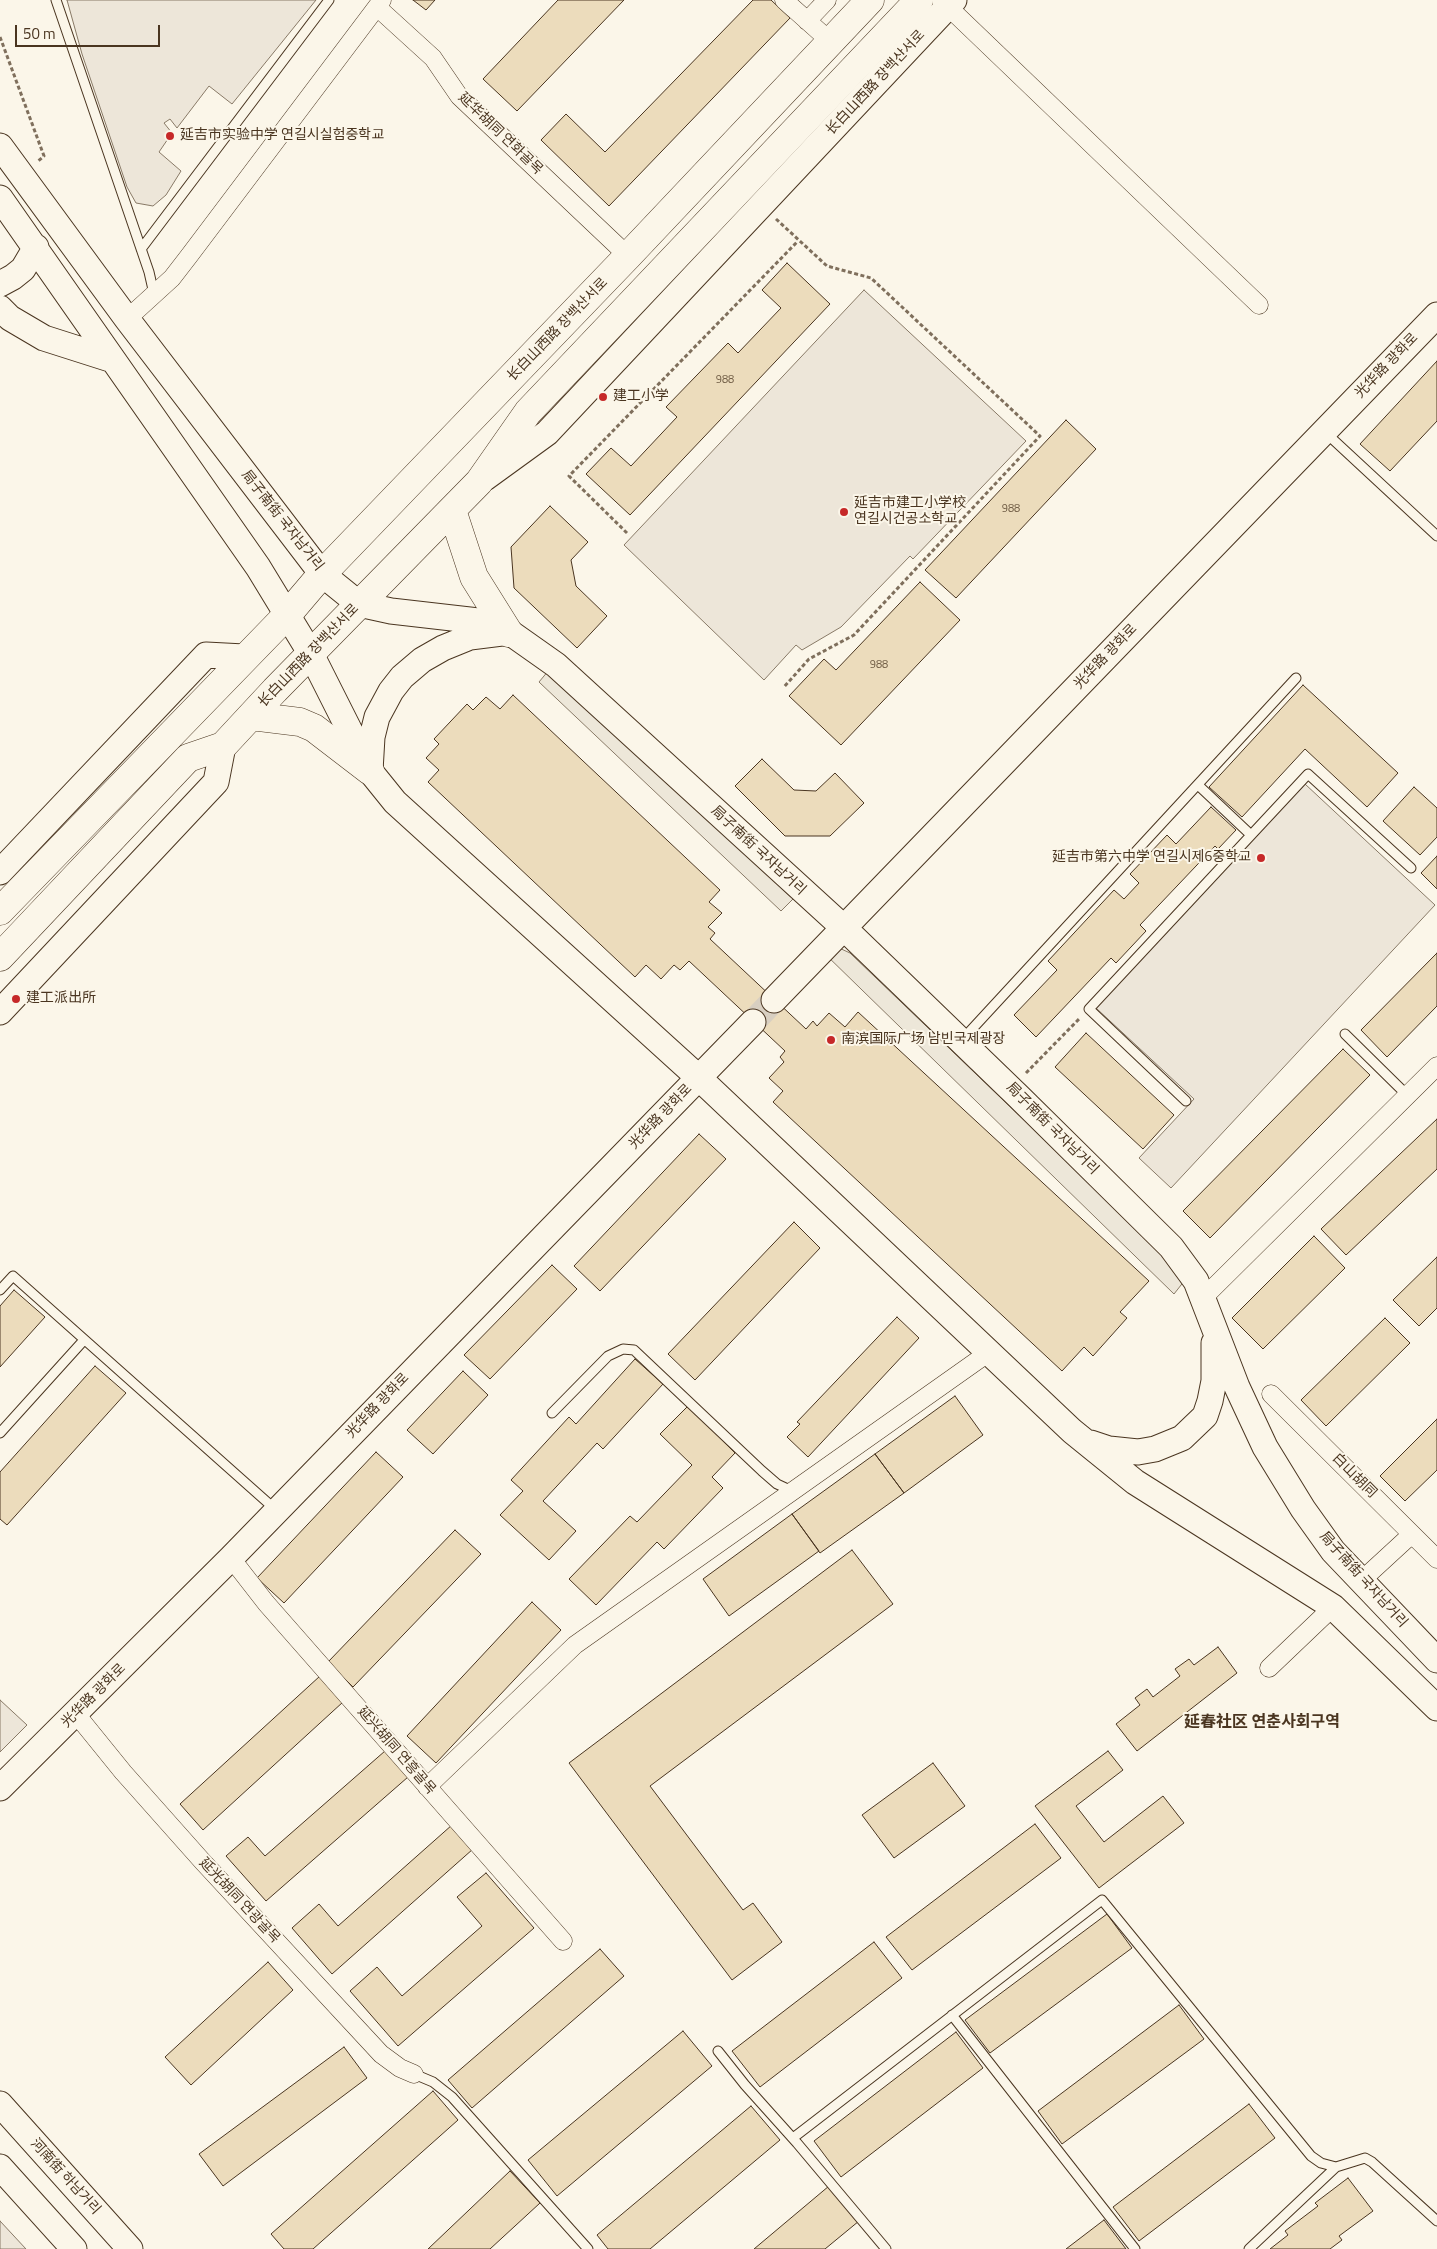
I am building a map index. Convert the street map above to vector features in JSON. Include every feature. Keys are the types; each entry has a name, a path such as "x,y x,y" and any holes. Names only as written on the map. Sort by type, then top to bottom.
{"main road":[{"name":"长白山西路 장백산서로","path":"0,912 244,657 288,614 322,574 628,256 870,0"},
{"name":"长白山西路 장백산서로","path":"0,958 188,758 223,746 479,482 528,412 919,0"},
{"name":"长白山西路 장백산서로","path":"479,482 548,433 948,2"},
{"name":"局子南街 국자남거리","path":"0,146 127,319 322,574 359,604 391,611 487,622 509,632 556,665 844,928 1171,1247 1196,1281 1214,1330 1265,1447 1303,1509 1334,1551 1437,1660"},
{"path":"0,198 258,567 311,654 370,770 395,802 699,1078 988,1353 1084,1441 1135,1482 1333,1608 1437,1708"},
{"path":"0,284 23,268 36,247"},
{"path":"0,308 10,318 44,338 113,360"},
{"name":"光华路 광화로","path":"774,1000 1437,315"},
{"path":"370,770 372,737 377,717 390,692 402,677 422,660 443,648 470,637 509,632 474,577 452,510"},
{"path":"0,872 206,655 244,657"},
{"path":"251,716 300,722 314,728 370,770"},
{"path":"0,1012 216,782 223,746"},
{"name":"光华路 광화로","path":"0,1788 231,1558 753,1022"},
{"path":"1084,1441 1109,1449 1138,1452 1169,1444 1187,1434 1204,1416 1210,1402 1214,1381 1214,1330"},
{"name":"河南街 하남거리","path":"0,2104 130,2249"},
{"path":"0,2167 74,2249"}],"street":[{"path":"784,0 830,42"},
{"path":"807,21 827,0"},
{"path":"948,2 1259,305"},
{"path":"127,319 172,278 190,256 380,3"},
{"name":"延华胡同 연화골목","path":"380,3 433,58 459,96 628,256"},
{"path":"1202,1298 1437,1066"},
{"path":"427,1786 575,1645 988,1353"},
{"name":"白山胡同","path":"1271,1394 1437,1559"},
{"path":"1362,1580 1412,1534"},
{"name":"延兴胡同 연흥골목","path":"231,1558 266,1603 563,1941"},
{"path":"1269,1668 1333,1608"},
{"name":"延光胡同 연광골목","path":"76,1714 203,1862 381,2054 400,2068 414,2074"}],"lane":[{"path":"56,0 141,249 154,294"},
{"path":"141,249 328,0"},
{"path":"1324,431 1437,536"},
{"path":"961,1041 1296,678"},
{"path":"1186,1101 1089,1009 1308,774 1411,868"},
{"path":"1198,785 1251,835"},
{"path":"1345,1034 1407,1095"},
{"path":"0,1290 13,1276 276,1510"},
{"path":"0,1433 84,1340"},
{"path":"552,1413 608,1356 624,1349 634,1350 762,1471 777,1484 792,1491"},
{"path":"793,2138 1102,1900 1311,2156 1321,2163 1336,2167"},
{"path":"952,2015 1135,2249"},
{"path":"718,2050 745,2085 793,2138 886,2249"},
{"path":"414,2074 433,2082 452,2097 588,2249"},
{"path":"1249,2249 1336,2167 1365,2158 1372,2162 1437,2220"}],"path":[{"path":"0,37 44,156 37,162"},
{"path":"772,215 827,266 871,278 1040,436 854,635 809,659 784,687"},
{"path":"627,533 569,476 798,241"},
{"path":"1026,1073 1089,1009"}],"shaded area":[{"path":"67,0 316,0 232,104 209,86 177,128 170,119 164,123 172,133 159,152 181,171 166,195 153,206 136,203 127,187 82,54"},
{"path":"864,290 1026,441 913,559 910,556 841,627 802,650 796,645 764,680 624,545"},
{"path":"549,670 793,899 781,911 539,682"},
{"path":"1305,784 1435,905 1171,1188 1139,1158 1194,1099 1096,1008"},
{"path":"837,947 850,953 1175,1265 1185,1280 1174,1294 822,951"},
{"path":"0,1700 27,1725 0,1752"},
{"path":"0,2221 26,2249 0,2249"}],"building":[{"path":"413,0 435,0 426,10"},
{"path":"558,0 624,0 517,111 483,79"},
{"path":"753,0 771,0 790,18 609,206 541,140 566,114 605,152"},
{"path":"787,263 830,304 630,515 586,474 611,448 631,466 677,417 666,407 728,343 738,353 781,308 762,290"},
{"path":"1437,361 1437,421 1390,471 1360,444"},
{"path":"1066,420 1096,449 956,598 925,570"},
{"path":"550,506 588,542 571,560 576,586 607,616 577,648 514,588 511,547"},
{"path":"920,582 960,620 841,745 789,696 824,659 836,670"},
{"path":"1303,685 1398,773 1367,807 1305,749 1242,817 1209,787"},
{"name":"南滨国际广场 남빈국제광장","path":"513,695 720,890 709,902 722,913 708,927 715,933 710,939 806,1029 813,1021 817,1026 829,1013 845,1027 858,1012 1149,1281 1120,1312 1127,1318 1093,1356 1084,1347 1062,1371 773,1102 783,1091 769,1078 784,1062 780,1057 785,1051 689,961 680,970 674,965 661,979 646,965 635,977 428,782 439,770 426,758 439,744 434,739 467,704 473,710 486,697 500,709"},
{"path":"762,759 794,790 816,791 835,773 864,803 830,836 785,836 735,786"},
{"path":"1414,787 1437,808 1437,837 1420,855 1383,821"},
{"path":"1211,807 1236,830 1218,849 1215,846 1140,925 1146,931 1116,963 1111,958 1036,1037 1014,1015 1057,970 1048,961 1114,890 1124,899 1139,883 1130,874 1167,835 1176,844"},
{"path":"1437,856 1437,889 1421,873"},
{"path":"1437,953 1437,1006 1387,1057 1361,1030"},
{"path":"1086,1033 1174,1115 1143,1149 1055,1067"},
{"path":"1343,1049 1370,1075 1210,1238 1183,1211"},
{"path":"1437,1119 1437,1169 1346,1255 1321,1229"},
{"path":"699,1134 726,1159 600,1291 574,1266"},
{"path":"794,1222 820,1248 695,1380 668,1354"},
{"path":"1314,1236 1345,1268 1263,1349 1232,1318"},
{"path":"1437,1257 1437,1308 1419,1326 1393,1300"},
{"path":"552,1265 577,1289 490,1379 464,1355"},
{"path":"14,1290 45,1317 0,1367 0,1306"},
{"path":"897,1317 919,1338 808,1457 787,1437 800,1424 797,1422"},
{"path":"1385,1318 1410,1343 1326,1426 1301,1400"},
{"path":"635,1359 663,1384 603,1449 597,1443 543,1501 576,1531 549,1560 500,1515 523,1491 511,1480 569,1417 576,1424"},
{"path":"95,1366 126,1393 7,1525 0,1519 0,1472"},
{"path":"463,1371 488,1395 433,1454 407,1430"},
{"path":"955,1396 983,1435 904,1493 875,1454"},
{"path":"688,1406 735,1453 712,1477 723,1488 664,1549 657,1542 596,1605 569,1579 630,1516 637,1522 692,1465 660,1434"},
{"path":"1437,1419 1437,1470 1405,1501 1380,1476"},
{"path":"376,1452 403,1477 284,1603 257,1578"},
{"path":"875,1454 904,1493 820,1553 792,1514"},
{"path":"792,1514 819,1551 729,1616 703,1579"},
{"path":"455,1530 481,1554 353,1687 328,1662"},
{"path":"852,1550 893,1604 650,1786 743,1910 753,1903 782,1942 732,1980 569,1763"},
{"path":"532,1602 561,1630 436,1763 407,1736"},
{"path":"1218,1647 1237,1673 1137,1751 1116,1724 1140,1705 1135,1698 1147,1689 1153,1697 1180,1676 1175,1669 1189,1659 1194,1665"},
{"path":"320,1676 343,1702 203,1830 180,1804"},
{"path":"385,1751 408,1777 266,1901 226,1856 248,1837 265,1856"},
{"path":"1108,1751 1123,1770 1076,1806 1104,1842 1163,1796 1184,1823 1099,1888 1035,1806"},
{"path":"933,1763 965,1806 894,1858 862,1815"},
{"path":"1035,1824 1061,1858 912,1970 886,1937"},
{"path":"452,1825 473,1849 332,1974 292,1928 319,1904 338,1926"},
{"path":"486,1873 534,1928 398,2046 350,1991 377,1967 402,1996 482,1926 457,1897"},
{"path":"1107,1914 1132,1948 990,2053 965,2020"},
{"path":"874,1942 902,1978 760,2087 732,2051"},
{"path":"600,1949 624,1976 472,2108 448,2080"},
{"path":"268,1962 293,1990 191,2085 165,2057"},
{"path":"1179,2005 1204,2039 1062,2144 1038,2111"},
{"path":"683,2031 712,2066 557,2196 528,2160"},
{"path":"956,2032 983,2068 841,2177 814,2141"},
{"path":"344,2047 367,2078 223,2186 199,2154"},
{"path":"433,2091 458,2120 313,2249 284,2249 271,2234"},
{"path":"1249,2104 1275,2138 1139,2241 1113,2207"},
{"path":"751,2106 780,2140 650,2249 608,2249 597,2235"},
{"path":"510,2171 540,2203 490,2249 428,2249"},
{"path":"1348,2178 1373,2211 1339,2236 1342,2240 1330,2249 1270,2249 1288,2235 1285,2231 1318,2206 1315,2203"},
{"path":"829,2186 859,2221 825,2249 754,2249"},
{"path":"1104,2220 1126,2249 1066,2249"}],"tunnel":[{"path":"753,1022 774,1000"}],"place":[{"name":"延吉市实验中学 연길시실험중학교","path":"170,136"},
{"name":"建工小学","path":"603,397"},
{"name":"延吉市建工小学校 연길시건공소학교","path":"844,512"},
{"name":"延吉市第六中学 연길시제6중학교","path":"1261,858"},
{"name":"建工派出所","path":"16,999"},
{"name":"南滨国际广场 남빈국제광장","path":"831,1040"}],"district":[{"name":"延春社区 연춘사회구역","path":"1262,1723"}]}
